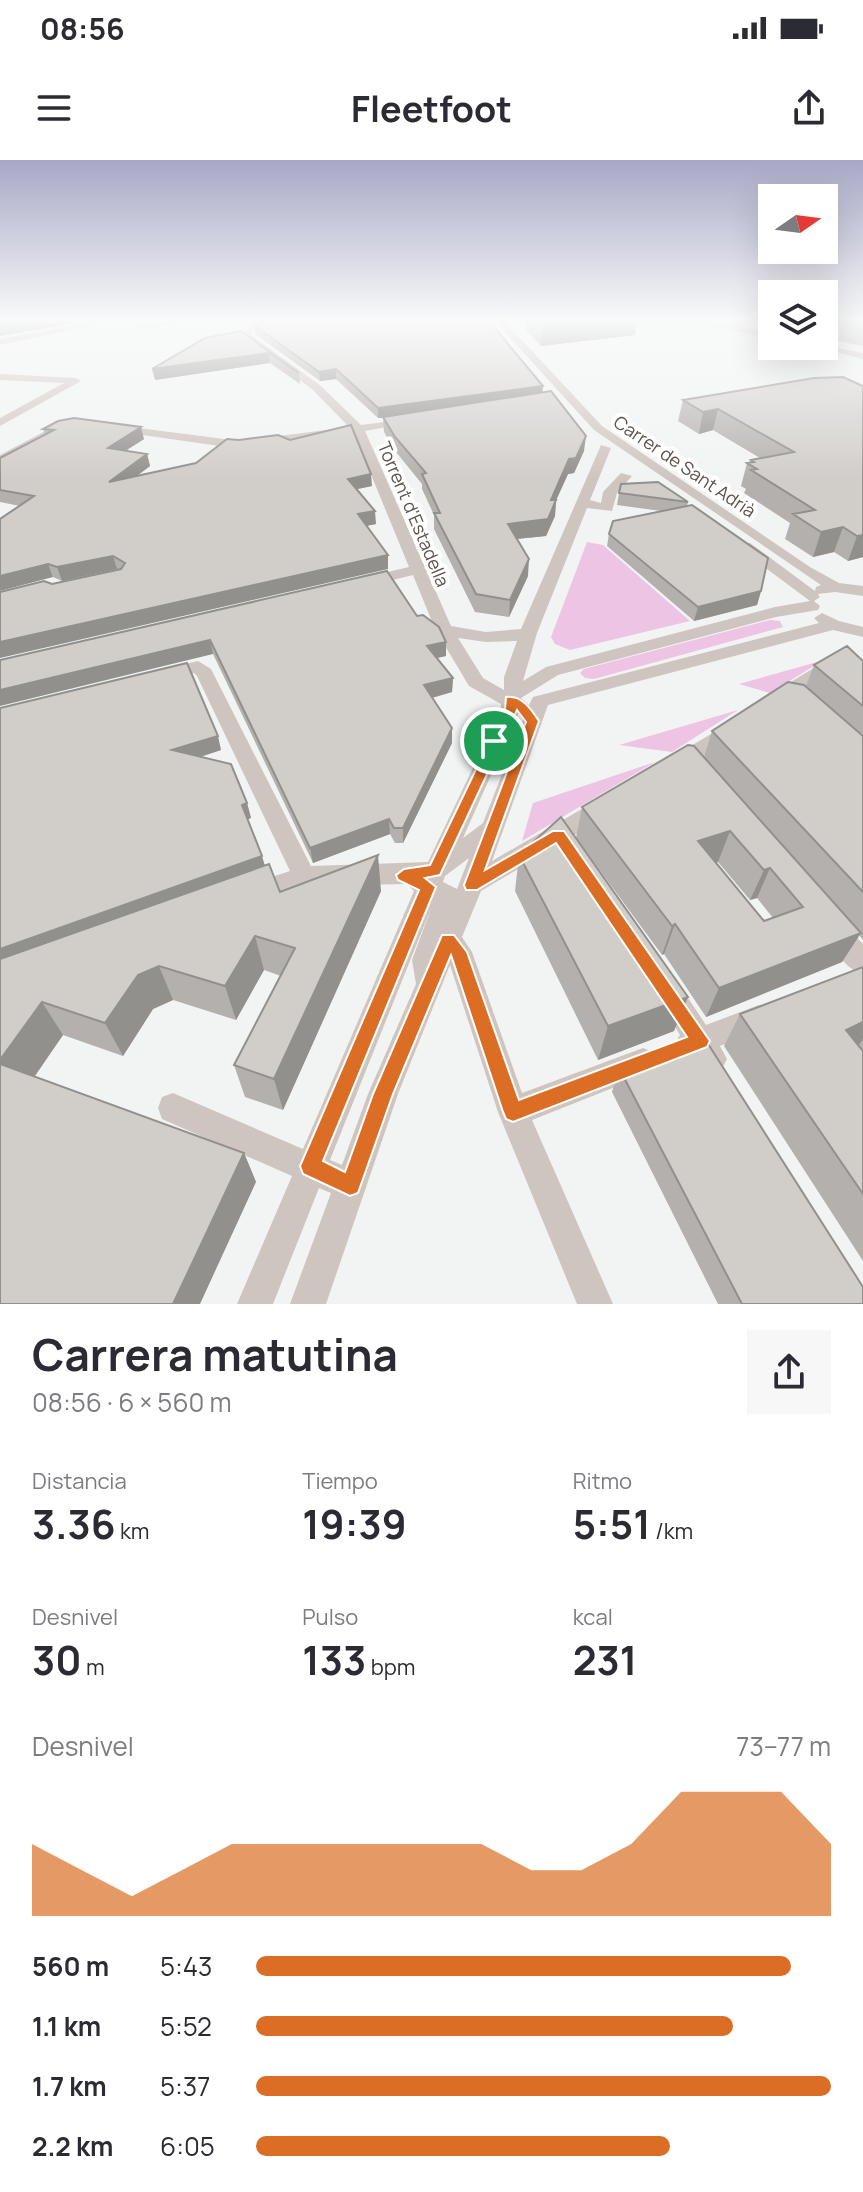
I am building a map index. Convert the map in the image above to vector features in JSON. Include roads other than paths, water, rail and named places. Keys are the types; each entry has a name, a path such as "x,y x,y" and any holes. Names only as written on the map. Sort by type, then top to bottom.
{"street":[{"name":"Torrent d'Estadella","path":"297,373 317,388 358,429 444,629 476,682 522,705"},
{"name":"Carrer de Sant Adrià","path":"535,373 555,400 605,448 812,602 833,625"},
{"name":"Carrer de Sant Adrià","path":"545,373 606,435 805,570 835,587"},
{"path":"0,377 54,378 77,382 0,423"},
{"path":"97,426 240,445 417,420"},
{"path":"0,460 66,421 81,424"},
{"path":"308,1304 383,1094 471,885 491,829 522,705 513,677 528,633 605,448"},
{"path":"582,503 607,508 610,492 626,476"},
{"path":"341,587 419,569"},
{"path":"255,1304 431,879 522,705 560,668 812,602 822,590 835,587 863,591"},
{"path":"522,705 833,625 863,632"},
{"path":"444,629 477,638 510,638 528,633"},
{"path":"660,774 690,765 752,715 794,700 831,656 852,676"},
{"path":"142,679 198,667 205,673 304,876"},
{"path":"471,885 567,846 622,797"},
{"path":"431,879 491,829"},
{"path":"226,903 304,876 404,875 431,879 448,896 425,960 429,985"},
{"path":"818,911 858,974"},
{"path":"448,940 459,952 513,1112 595,1304"},
{"path":"648,963 724,1078"},
{"path":"513,1112 777,1010"},
{"path":"173,1108 350,1185"}]}
